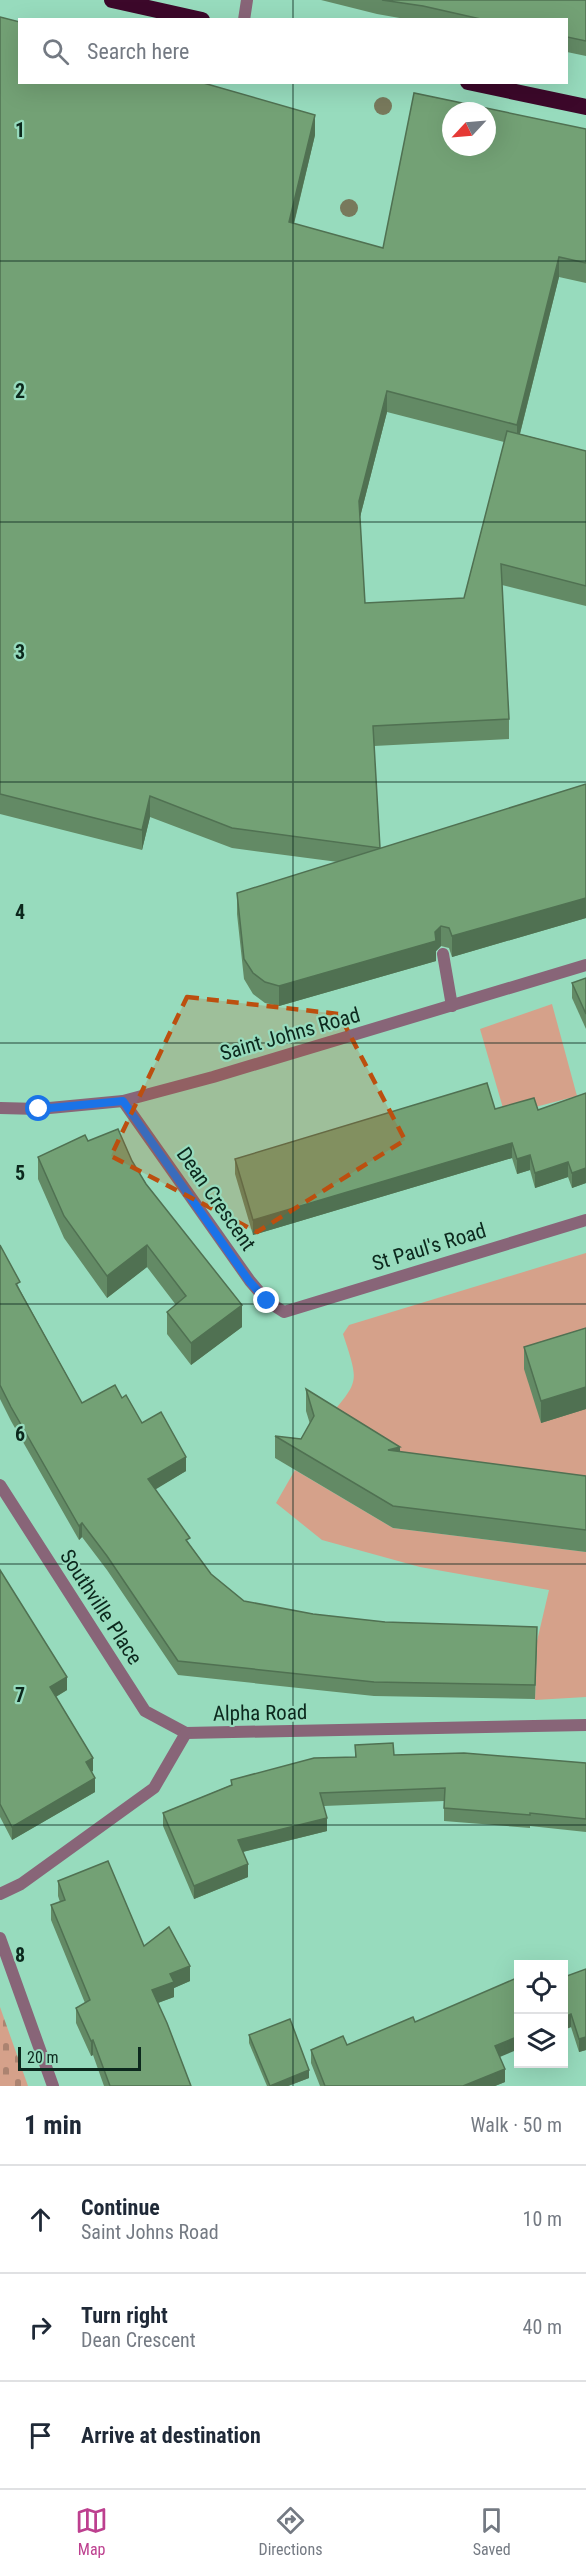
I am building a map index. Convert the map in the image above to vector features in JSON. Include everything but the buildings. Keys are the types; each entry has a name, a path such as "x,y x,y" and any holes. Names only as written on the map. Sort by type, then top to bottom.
{"highway":[{"path":"112,0 193,18"},
{"path":"477,84 586,107"}],"street":[{"path":"244,18 247,0"},
{"path":"443,954 452,1006"},
{"name":"Saint Johns Road","path":"0,1108 39,1109 123,1101 213,1077 586,965"},
{"name":"Dean Crescent","path":"123,1101 249,1281 267,1301 284,1312"},
{"name":"St Paul's Road","path":"284,1312 586,1220"},
{"name":"Southville Place","path":"0,1485 145,1711 186,1733"},
{"name":"Alpha Road","path":"0,1894 21,1884 154,1788 186,1733 586,1725"},
{"path":"0,1938 53,2086"}],"highlighted area":[{"path":"187,997 339,1014 405,1140 257,1232 111,1156"}],"green space":[{"path":"552,1004 577,1096 505,1115 480,1029"},
{"path":"586,1253 586,1498 411,1475 325,1422 345,1398 353,1382 352,1364 343,1334 349,1325"},
{"path":"295,1470 393,1528 586,1552 586,1697 535,1700 537,1641 549,1590 420,1567 322,1540 276,1503"},
{"path":"0,2007 28,2086 0,2086"}],"route":[{"path":"39,1109 123,1101 249,1281 267,1301"}]}
